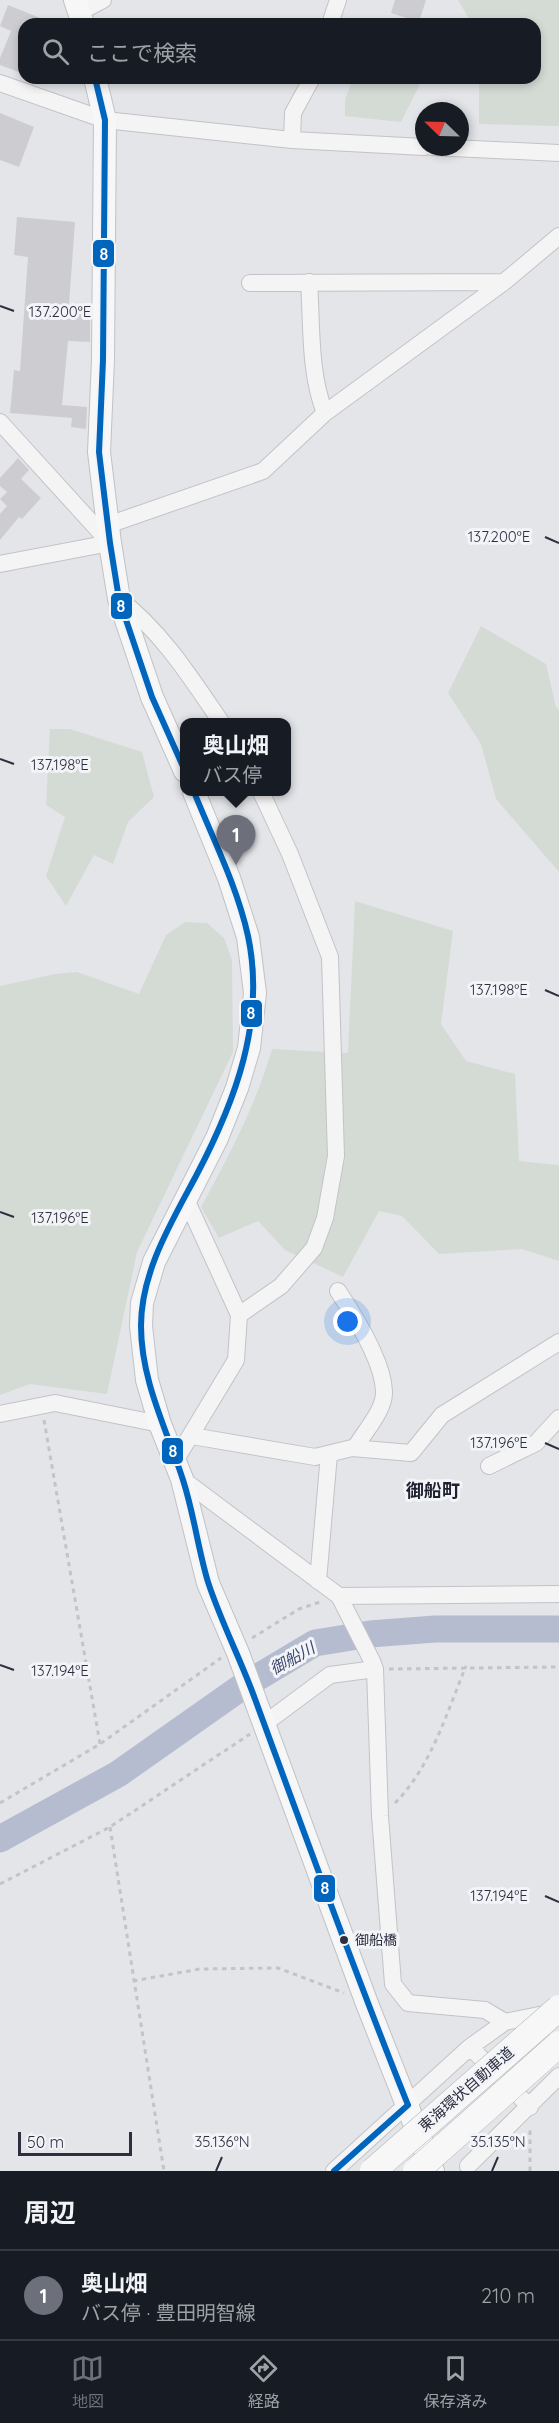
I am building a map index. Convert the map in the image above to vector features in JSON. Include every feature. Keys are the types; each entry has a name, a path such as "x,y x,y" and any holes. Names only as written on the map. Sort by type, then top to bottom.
{"highway":[{"name":"東海環状自動車道","path":"373,2171 559,2009"},
{"name":"東海環状自動車道","path":"416,2171 559,2044"}],"main road":[{"path":"96,84 105,120 104,348 99,452 109,534 119,599 152,697 180,760"},
{"path":"196,796 229,878 248,937 255,993 249,1048 237,1088 217,1138 185,1197 154,1262 142,1303 144,1364 160,1424 178,1470 208,1583 237,1650 366,2001 433,2171"}],"street":[{"path":"79,12 103,0"},
{"path":"332,18 338,0"},
{"path":"0,83 105,120 292,140 415,147"},
{"path":"292,140 293,112 309,84"},
{"path":"469,149 559,153"},
{"path":"0,564 109,534 263,471 325,413 504,282 559,236"},
{"path":"309,282 314,366 318,396 325,413"},
{"path":"250,283 504,282"},
{"path":"0,422 109,534"},
{"path":"119,599 136,612 174,653 218,718"},
{"path":"239,1315 281,1286 314,1248 325,1218 336,1156 330,957 290,854 263,796"},
{"path":"185,1197 239,1315 236,1360 192,1436 178,1470 339,1596 373,1665 380,1816 393,1984 408,2003 485,2010 505,2022"},
{"path":"338,1291 362,1327 384,1391 380,1407 355,1448"},
{"path":"192,1436 315,1457 355,1448 411,1453 442,1415 559,1342"},
{"path":"0,1414 56,1403 160,1424"},
{"path":"489,1466 536,1443 559,1418"},
{"path":"318,1581 329,1454"},
{"path":"339,1596 559,1594"},
{"path":"264,1724 330,1675 373,1665"},
{"path":"337,2170 470,2047 505,2022 559,2009"},
{"path":"470,2047 530,2107"},
{"path":"468,2166 559,2076"}],"path":[{"path":"41,1405 100,1743"},
{"path":"0,1803 100,1743 299,1610 339,1596"},
{"path":"373,1665 559,1667"},
{"path":"380,1816 409,1790 430,1752 466,1666"},
{"path":"0,1884 110,1827 264,1724"},
{"path":"110,1827 164,2171"},
{"path":"133,1981 200,1969 278,1968 366,2001"},
{"path":"530,2107 530,2171"}],"shaded area":[{"path":"458,0 559,0 559,126 479,124 479,84 541,84 541,18 468,18"},
{"path":"351,84 420,84 401,122 345,116 345,100"},
{"path":"481,626 546,664 556,707 559,710 559,872 496,799 481,744 448,693"},
{"path":"50,729 70,729 142,752 154,797 128,822 113,864 94,855 66,906 46,876 65,817 46,805"},
{"path":"355,901 453,931 441,1024 466,1061 515,1074 519,1161 559,1165 559,1261 522,1249 439,1254 402,1216 379,1211 343,1277 285,1250 258,1221 219,1238 201,1207 250,1111 272,1049 348,1053"},
{"path":"185,922 207,923 224,938 232,960 233,1052 137,1252 107,1394 30,1384 0,1395 0,986 55,974 77,972 139,994 166,935"}],"building":[{"path":"395,0 426,0 420,18 407,18 391,13"},
{"path":"8,5 40,18 18,18 18,72 0,65 0,58 11,31 0,26"},
{"path":"0,113 34,127 19,167 0,160"},
{"path":"17,217 75,222 69,304 90,304 90,342 68,341 62,405 87,407 86,429 71,427 72,418 10,413 14,370 20,371 28,257 14,255"},
{"path":"18,458 29,470 21,479 41,498 22,519 19,517 0,540 0,514 7,506 0,499 7,492 0,486 0,478"}],"waterway":[{"name":"御船川","path":"0,1839 118,1774 243,1686 315,1643 370,1634 435,1629 559,1629"}],"transit line":[{"name":"8","path":"96,84 105,120 103,360 99,452 110,543 119,599 152,697 180,760"},
{"name":"8","path":"196,796 231,881 243,917 253,968 253,999 250,1030 234,1090 210,1148 159,1248 146,1286 141,1326 145,1366 156,1405 187,1493 213,1597 249,1684 349,1954 408,2105"},
{"name":"8","path":"334,2171 408,2105"}],"place":[{"name":"奥山畑","path":"236,865"},
{"name":"御船橋","path":"344,1940"}],"district":[{"name":"御船町","path":"433,1490"}]}
